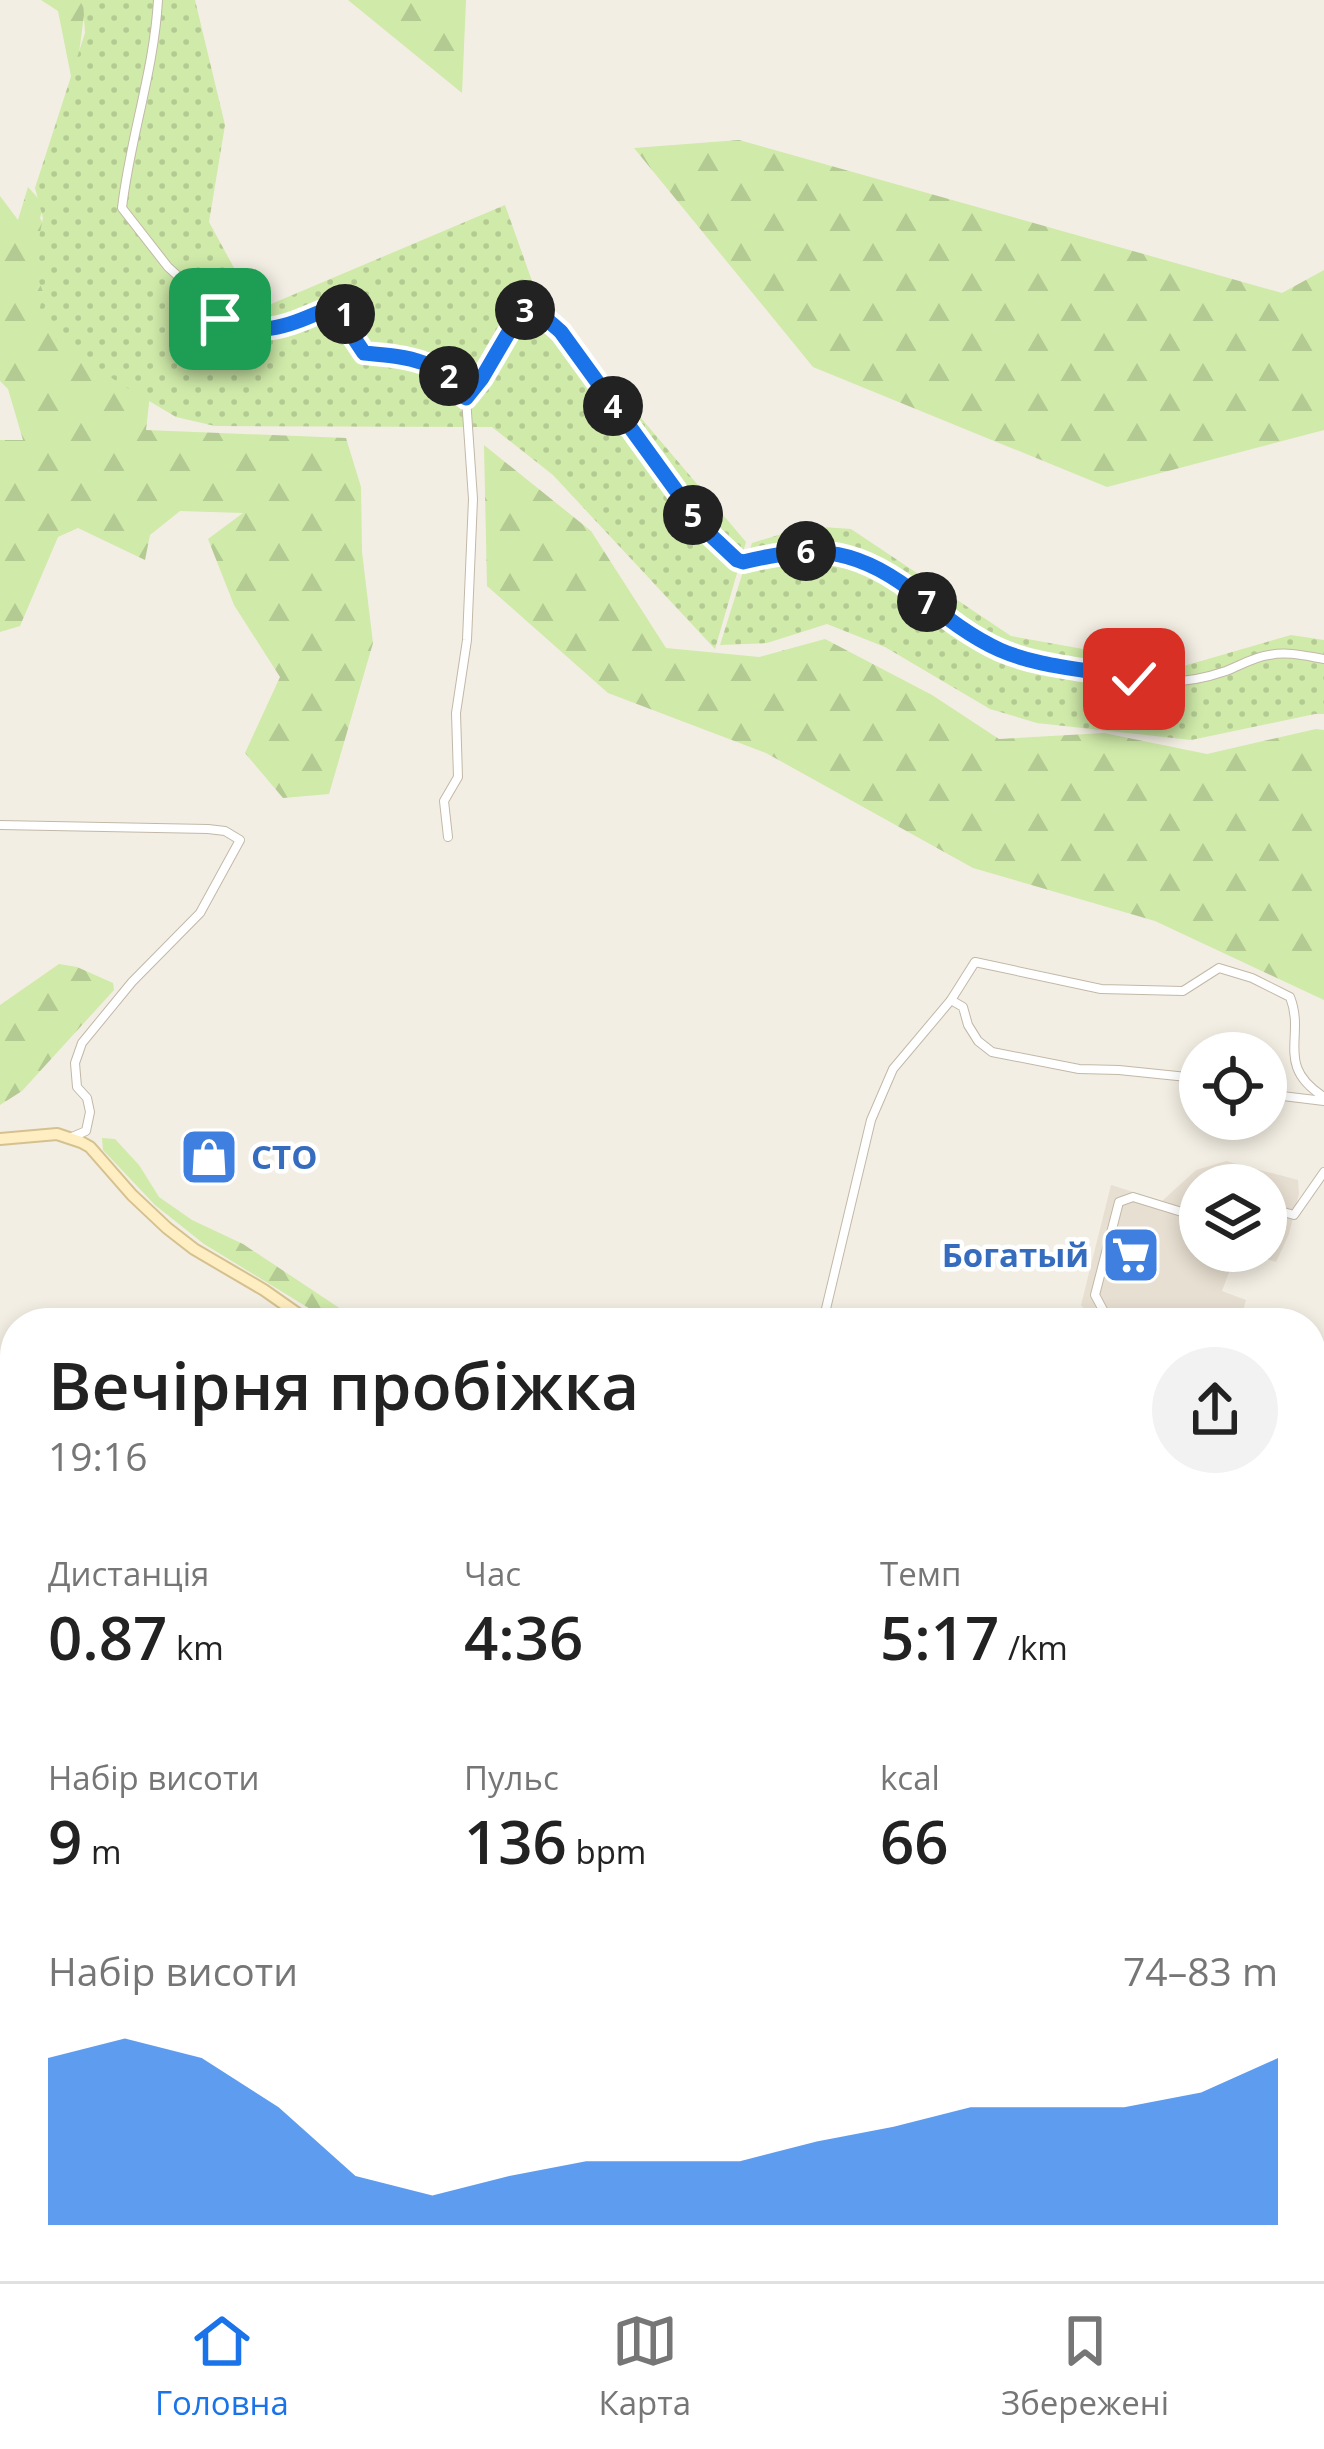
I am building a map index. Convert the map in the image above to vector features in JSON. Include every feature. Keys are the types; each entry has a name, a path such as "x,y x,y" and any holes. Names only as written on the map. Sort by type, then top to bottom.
{"main road":[{"path":"0,1138 71,1137 90,1148 131,1195 180,1238 288,1308"}],"street":[{"path":"158,0 151,64 122,208 201,305 220,319 242,328 272,329 339,307 364,353 404,358 442,370 466,398 473,499 467,640 456,713 458,777 445,801 448,837"},
{"path":"466,398 520,313 530,310 561,332 704,529 737,560 812,551 850,556 895,578 960,628 997,649 1134,679 1167,682 1210,676 1273,654 1324,659"},
{"path":"0,825 208,829 225,831 240,841 200,913 132,982 82,1043 75,1064 77,1087 87,1098 90,1112 86,1131 71,1137"},
{"path":"826,1308 871,1120 893,1069 951,1000 975,962 1102,989 1183,991 1219,968 1252,978 1290,997 1296,1065 1306,1083 1324,1099"},
{"path":"951,1000 963,1007 978,1041 992,1052 1079,1069 1179,1076"},
{"path":"1287,1096 1324,1099"},
{"path":"1287,1213 1294,1215 1324,1172"},
{"path":"1102,1308 1095,1295 1119,1202 1133,1197 1179,1211"}],"shaded area":[{"path":"1287,1177 1298,1180 1299,1194 1287,1238"},
{"path":"1111,1185 1162,1201 1179,1186 1179,1272 1229,1272 1222,1291 1246,1300 1244,1308 1083,1308"}],"green space":[{"path":"41,0 86,0 74,91 58,11"},
{"path":"83,0 195,0 225,125 209,222 257,310 505,205 537,295 746,542 715,649 553,475 492,427 215,426 176,417 56,340 39,313 43,292 33,266 43,218 35,188 85,33"},
{"path":"348,0 466,0 462,93"},
{"path":"739,140 1282,293 1324,270 1324,430 1107,487 813,367 634,148"},
{"path":"28,187 44,205 40,218 75,288 150,394 146,430 346,438 361,487 362,552 373,643 329,794 283,798 245,753 280,677 234,605 208,539 243,513 180,511 150,535 145,560 78,528 58,537 20,626 0,632 0,440 23,440 8,389 0,381 0,196 18,220"},
{"path":"484,445 591,531 666,648 759,657 825,639 932,695 999,739 1104,733 1207,754 1324,730 1324,1000 1155,921 973,868 766,753 608,693 487,586"},
{"path":"808,526 851,529 1011,636 1100,652 1163,672 1291,635 1324,640 1324,714 1191,740 1037,723 990,709 885,647 827,624 767,643 720,645 752,543"},
{"path":"59,964 113,983 114,990 22,1091 0,1105 0,1005"},
{"path":"102,1138 115,1139 159,1197 192,1220 243,1244 339,1308 309,1308 204,1244 155,1205 103,1150"}],"place":[{"name":"СТО","path":"209,1157"},
{"name":"Богатый","path":"1131,1255"}],"route":[{"path":"220,319 257,331 339,307 364,353 404,358 442,370 466,398 520,313 530,310 561,332 704,529 737,560 812,551 850,556 895,578 960,628 997,649 1134,679"}]}
